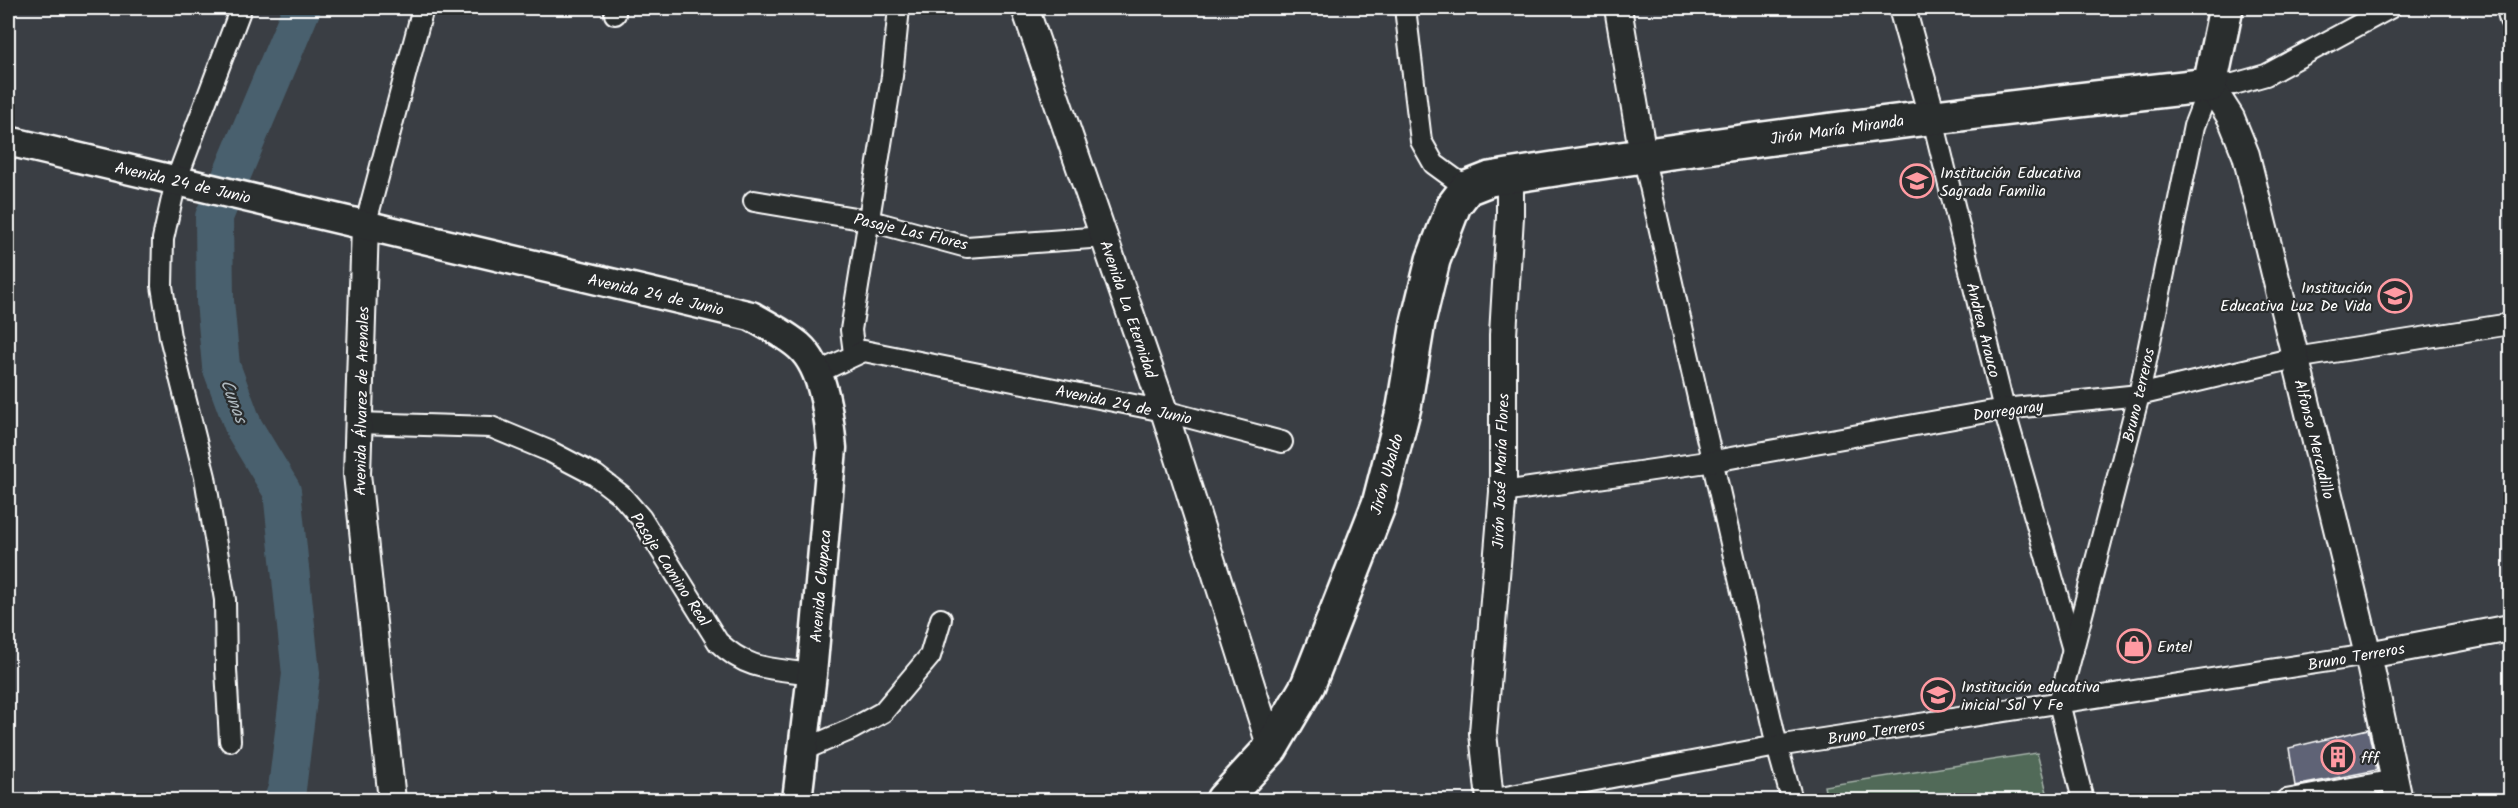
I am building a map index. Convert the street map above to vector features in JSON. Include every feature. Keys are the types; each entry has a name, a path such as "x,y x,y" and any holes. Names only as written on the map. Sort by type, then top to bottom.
{"highway":[{"path":"2210,85 2221,15"},
{"name":"Jirón María Miranda","path":"1467,188 1490,179 1643,155 1932,116 2210,85"},
{"name":"Jirón Ubaldo","path":"1223,801 1271,748 1308,685 1379,504 1404,407 1418,322 1433,260 1454,205 1467,188"}],"main road":[{"name":"Avenida 24 de Junio","path":"8,141 751,316 777,330 801,348 817,373"},
{"name":"Avenida Chupaca","path":"797,801 812,674 832,448 828,411 817,373"}],"street":[{"path":"230,741 223,589 205,477 170,337 162,286 163,239 241,8"},
{"name":"Avenida Álvarez de Arenales","path":"392,801 357,474 357,423 365,225 423,8"},
{"path":"854,354 851,330 892,76 899,8"},
{"name":"Avenida La Eternidad","path":"1025,8 1164,411 1271,748"},
{"path":"1405,8 1421,141 1434,164 1467,188"},
{"path":"1618,8 1643,155 1777,746 1792,801"},
{"name":"Andrea Arauco","path":"1902,8 1932,116 2004,409 2073,650"},
{"path":"2210,85 2235,84 2266,75 2390,8"},
{"path":"2507,8 2511,20"},
{"name":"Alfonso Mercadillo","path":"2210,85 2231,118 2246,155 2368,655 2397,790"},
{"name":"Bruno terreros","path":"2059,703 2139,395 2194,126 2210,85"},
{"name":"Jirón José María Flores","path":"1490,800 1483,733 1503,492 1503,335 1510,176"},
{"name":"Pasaje Las Flores","path":"754,201 867,220 967,247 1104,237"},
{"name":"Dorregaray","path":"1503,492 1714,461 2004,409 2139,395 2295,358 2511,324"},
{"name":"Avenida 24 de Junio","path":"817,373 864,351 1164,411 1282,442"},
{"name":"Pasaje Camino Real","path":"357,423 491,427 549,451 595,475 621,495 640,518 718,642 733,656 749,665 812,674"},
{"path":"803,750 852,729 883,712 930,656 941,619"},
{"name":"Bruno Terreros","path":"1490,800 1777,746 2368,655 2511,628"},
{"path":"2059,703 2083,801"},
{"path":"2286,801 2397,790"}],"green space":[{"path":"2037,753 2049,800 1827,800 1824,786"}],"building":[{"name":"fff","path":"2368,729 2377,770 2295,786 2289,748"}],"waterway":[{"name":"Cunas","path":"283,800 287,789 301,674 282,491 244,428 221,366 215,301 214,217 302,8"}],"place":[{"name":"Institución Educativa Sagrada Familia","path":"1917,181"},
{"name":"Institución Educativa Luz De Vida","path":"2395,296"},
{"name":"Entel","path":"2134,646"},
{"name":"Institución educativa inicial Sol Y Fe","path":"1938,695"},
{"name":"fff","path":"2338,757"}]}
